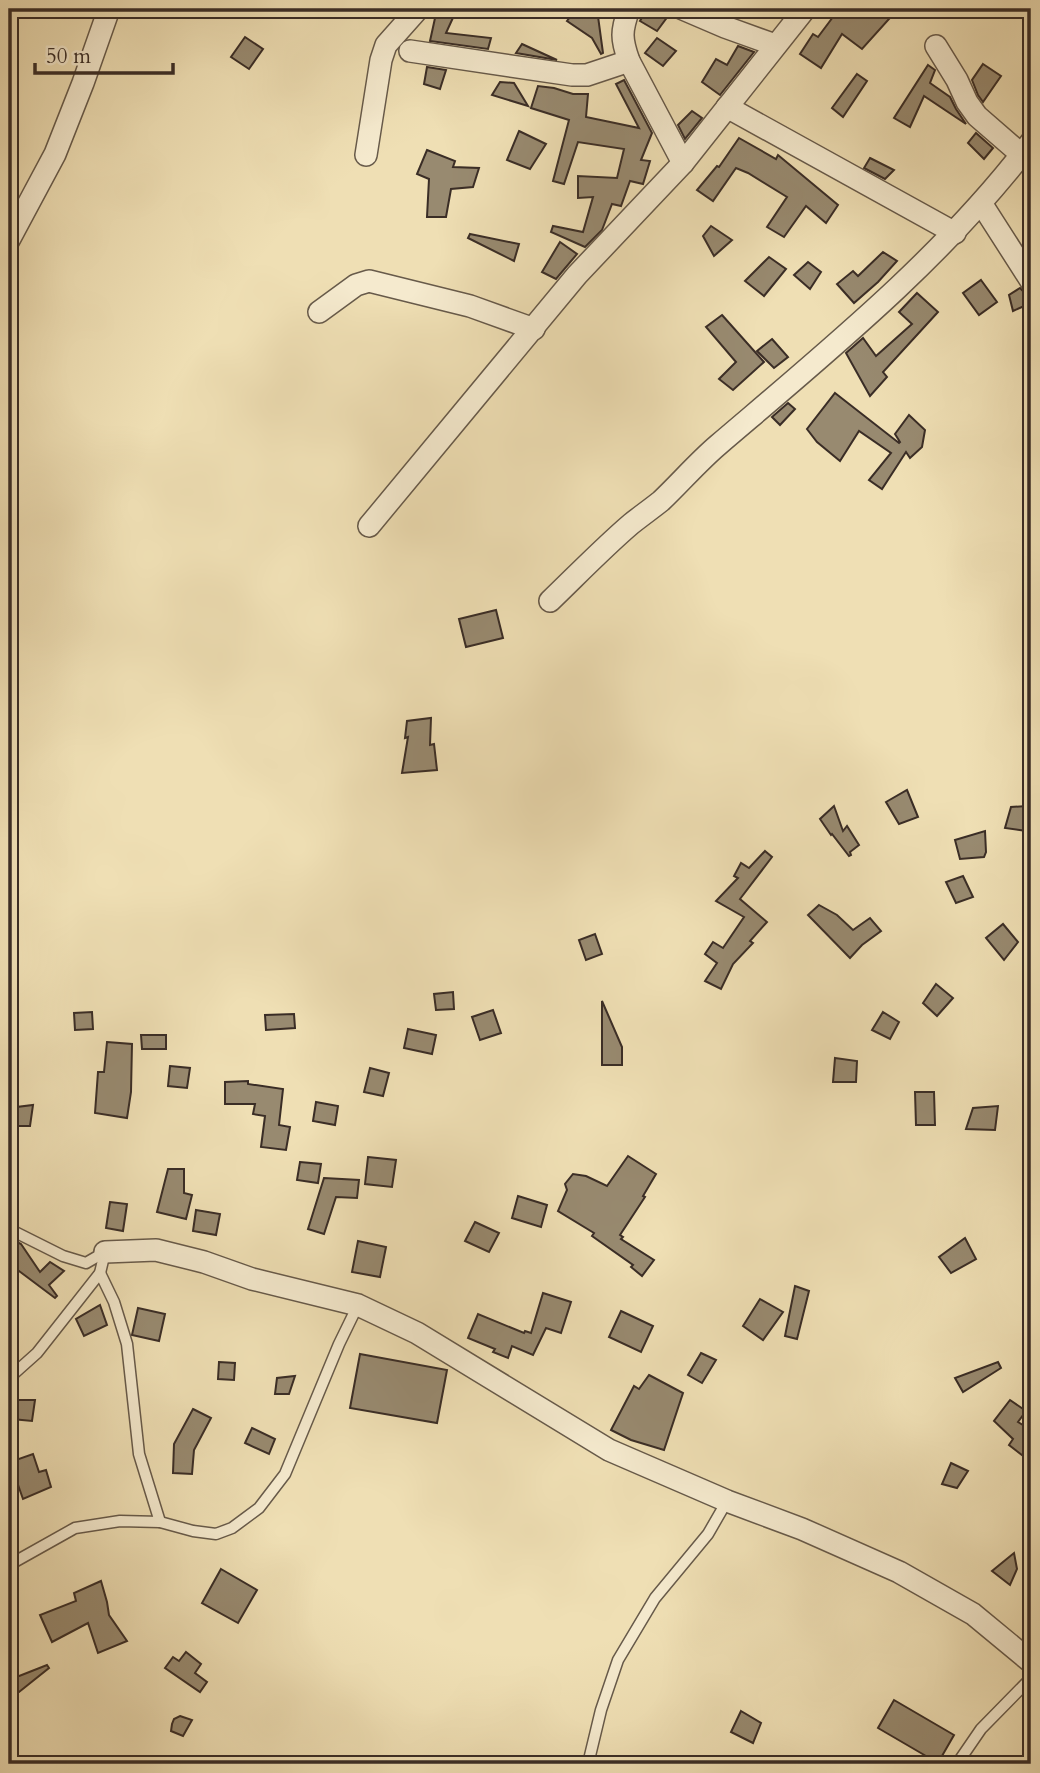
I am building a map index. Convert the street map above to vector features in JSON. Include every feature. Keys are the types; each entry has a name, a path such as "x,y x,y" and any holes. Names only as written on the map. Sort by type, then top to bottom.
{"street":[{"path":"9,240 55,154 109,9"},
{"path":"366,155 386,44 418,9"},
{"path":"629,9 623,27 623,43 629,61 683,163"},
{"path":"683,9 775,45"},
{"path":"369,526 578,275 683,163 805,9"},
{"path":"550,601 716,447 883,302 955,233 1027,149 977,116 936,46"},
{"path":"410,51 572,75 587,75 629,61"},
{"path":"727,107 955,233"},
{"path":"981,203 1031,281"},
{"path":"319,312 356,285 369,281 470,306 534,328"},
{"path":"105,1252 156,1250 204,1262 252,1279 358,1305 417,1333 609,1450 899,1572 973,1614 1031,1662"}],"lane":[{"path":"9,1229 63,1256 86,1263 105,1252"},
{"path":"9,1378 37,1353 100,1273 105,1252"},
{"path":"100,1273 114,1302 127,1345 139,1454 160,1522"},
{"path":"9,1565 75,1528 120,1521 160,1522 216,1534 232,1528 259,1508 285,1474 358,1305"},
{"path":"588,1764 601,1710 618,1660 655,1598 708,1534 727,1501"},
{"path":"957,1764 981,1729 1031,1678"}],"building":[{"path":"437,9 457,9 446,33 491,38 488,49 430,41"},
{"path":"576,9 597,9 603,53 601,54 592,38 567,21"},
{"path":"647,9 670,9 671,12 657,31 640,21"},
{"path":"839,9 898,9 862,49 842,34 821,68 800,54 813,34 818,37"},
{"path":"245,37 263,49 249,69 231,57"},
{"path":"657,38 676,51 663,66 645,53"},
{"path":"522,44 557,60 516,53"},
{"path":"738,46 754,52 720,95 702,82 716,59 727,65"},
{"path":"983,64 1001,76 983,102 972,80"},
{"path":"928,65 935,70 930,83 950,97 966,124 924,96 910,127 894,118"},
{"path":"427,67 446,70 440,89 424,84"},
{"path":"857,74 867,81 843,117 832,108"},
{"path":"624,80 652,133 641,160 650,161 643,184 630,181 621,206 612,204 602,230 585,247 551,232 553,226 583,232 593,197 578,198 578,176 617,178 624,149 578,142 564,184 553,181 569,120 531,108 538,86 573,94 588,94 586,117 639,128 616,84"},
{"path":"500,82 514,83 528,106 492,95"},
{"path":"692,111 702,118 685,139 678,125"},
{"path":"519,131 546,144 530,169 507,160"},
{"path":"976,133 993,148 984,159 968,143"},
{"path":"739,138 776,159 778,155 838,205 826,223 806,206 784,237 767,227 787,197 736,168 713,201 697,190 717,166 719,167"},
{"path":"427,150 455,161 453,167 479,168 473,187 451,189 446,217 427,217 429,179 417,174"},
{"path":"870,158 894,170 885,179 864,168"},
{"path":"711,226 732,240 714,256 703,236"},
{"path":"470,234 519,244 514,261 468,238"},
{"path":"560,242 577,254 556,279 542,272"},
{"path":"883,252 897,261 854,303 837,284 853,271 858,276"},
{"path":"769,257 786,269 764,296 745,281"},
{"path":"808,262 821,272 810,289 794,275"},
{"path":"981,280 997,302 979,315 963,293"},
{"path":"1020,288 1031,294 1031,303 1013,311 1009,295"},
{"path":"917,293 938,312 883,372 887,377 870,396 846,353 863,338 876,356 912,324 899,312"},
{"path":"722,315 764,362 733,390 719,379 736,362 706,327"},
{"path":"772,339 788,357 774,368 757,351"},
{"path":"835,393 899,443 895,434 909,415 925,430 922,447 910,458 906,452 882,489 869,480 891,453 859,431 840,461 817,442 807,429"},
{"path":"788,403 795,409 780,425 772,417"},
{"path":"496,610 503,638 466,647 459,619"},
{"path":"431,718 430,745 434,744 437,770 402,773 408,737 405,738 407,721"},
{"path":"907,790 918,817 899,824 886,802"},
{"path":"834,806 843,831 847,826 859,845 849,856 820,819"},
{"path":"1027,806 1027,831 1005,828 1011,807"},
{"path":"985,831 984,857 960,859 955,840"},
{"path":"765,851 772,857 740,899 767,922 750,941 753,943 733,964 721,989 705,981 717,963 705,954 713,942 723,948 744,917 716,901 738,878 734,876 741,863 749,868"},
{"path":"963,876 973,897 956,903 946,882"},
{"path":"819,905 837,915 853,930 870,918 881,931 850,958 808,915"},
{"path":"1003,924 1018,942 1004,960 986,938"},
{"path":"595,934 602,954 586,960 579,940"},
{"path":"936,984 953,998 937,1016 923,1003"},
{"path":"453,992 454,1009 436,1010 434,994"},
{"path":"602,1001 622,1047 622,1065 602,1065"},
{"path":"493,1010 501,1033 480,1040 472,1017"},
{"path":"92,1012 93,1029 75,1030 74,1013"},
{"path":"883,1012 899,1022 890,1039 872,1030"},
{"path":"294,1014 295,1028 266,1030 265,1015"},
{"path":"408,1029 436,1035 432,1054 404,1048"},
{"path":"141,1035 166,1035 166,1049 142,1049"},
{"path":"107,1042 132,1044 131,1092 127,1118 95,1113 98,1072 104,1072"},
{"path":"835,1058 857,1061 856,1082 833,1082"},
{"path":"170,1066 190,1068 187,1088 168,1086"},
{"path":"370,1068 389,1073 383,1096 364,1092"},
{"path":"248,1081 248,1084 283,1089 279,1125 290,1127 286,1150 261,1147 265,1116 253,1114 255,1104 225,1104 225,1082"},
{"path":"915,1092 934,1092 935,1125 916,1125"},
{"path":"316,1102 338,1106 335,1125 313,1121"},
{"path":"33,1105 30,1126 9,1126 9,1108"},
{"path":"998,1106 995,1130 966,1129 973,1108"},
{"path":"628,1156 656,1174 643,1196 645,1197 620,1235 623,1237 621,1239 654,1260 642,1276 631,1267 633,1265 592,1236 594,1233 558,1211 567,1190 565,1184 573,1174 586,1176 607,1186"},
{"path":"368,1157 396,1160 392,1187 365,1184"},
{"path":"300,1162 321,1164 318,1183 297,1180"},
{"path":"168,1169 184,1169 184,1193 192,1195 186,1219 157,1212"},
{"path":"324,1178 359,1180 357,1198 336,1197 324,1234 308,1229"},
{"path":"518,1196 547,1205 541,1227 512,1218"},
{"path":"110,1202 127,1204 123,1231 106,1228"},
{"path":"196,1210 220,1214 216,1235 193,1231"},
{"path":"475,1222 499,1233 489,1252 465,1241"},
{"path":"965,1238 976,1259 951,1273 939,1257"},
{"path":"358,1241 386,1247 380,1277 352,1272"},
{"path":"17,1242 40,1272 50,1262 64,1271 49,1285 57,1296 55,1298 19,1271 9,1280 9,1248"},
{"path":"795,1286 809,1291 797,1339 785,1336"},
{"path":"543,1293 571,1302 561,1333 546,1328 533,1355 512,1346 508,1358 493,1352 495,1349 468,1338 478,1314 524,1333 531,1333"},
{"path":"760,1299 783,1312 763,1340 743,1326"},
{"path":"100,1305 107,1325 84,1336 76,1319"},
{"path":"138,1308 165,1314 159,1341 132,1335"},
{"path":"621,1311 653,1326 641,1352 609,1337"},
{"path":"701,1353 716,1360 702,1383 688,1375"},
{"path":"360,1354 447,1370 437,1423 350,1408"},
{"path":"219,1362 235,1363 234,1380 218,1379"},
{"path":"998,1362 1001,1368 963,1392 955,1378"},
{"path":"649,1375 683,1393 664,1450 631,1440 611,1430 634,1386 639,1389"},
{"path":"295,1376 289,1394 275,1394 277,1378"},
{"path":"14,1400 35,1400 32,1421 12,1419"},
{"path":"1010,1400 1026,1411 1018,1422 1031,1430 1031,1462 1009,1445 1013,1439 994,1421"},
{"path":"193,1409 211,1418 194,1450 192,1474 173,1473 174,1444"},
{"path":"252,1428 275,1439 269,1454 245,1443"},
{"path":"33,1454 39,1472 46,1470 51,1487 23,1499 10,1462"},
{"path":"951,1463 968,1471 957,1488 942,1484"},
{"path":"1014,1553 1017,1569 1010,1585 992,1571"},
{"path":"221,1569 257,1590 238,1623 202,1603"},
{"path":"101,1581 109,1615 127,1641 98,1653 88,1623 52,1642 40,1615 76,1601 74,1593"},
{"path":"186,1652 201,1664 195,1673 207,1682 200,1692 165,1668 173,1657 179,1661"},
{"path":"47,1665 49,1668 14,1696 9,1680"},
{"path":"894,1700 954,1735 938,1763 878,1728"},
{"path":"741,1711 761,1723 753,1743 731,1732"},
{"path":"180,1716 192,1720 183,1736 171,1731 174,1719"}]}
